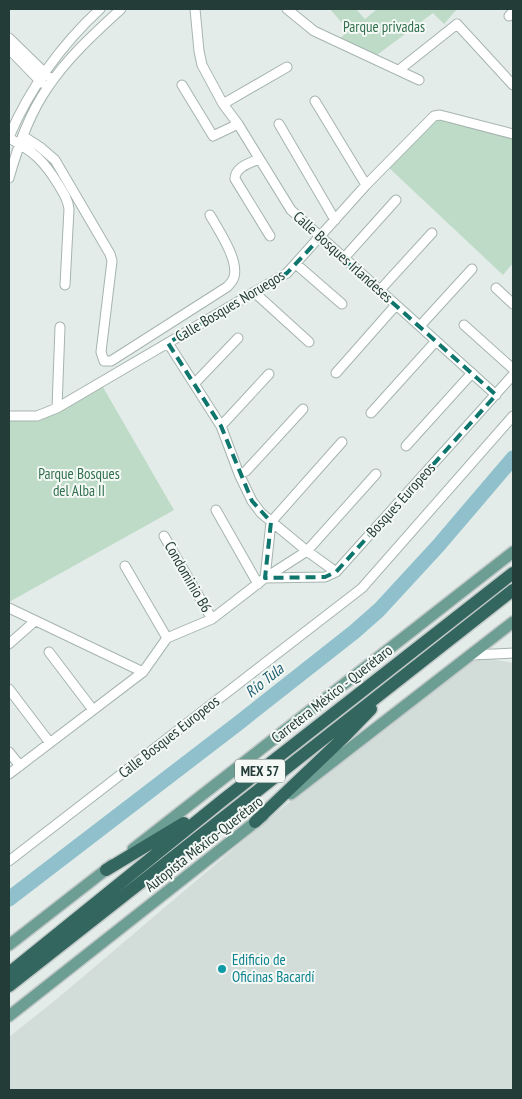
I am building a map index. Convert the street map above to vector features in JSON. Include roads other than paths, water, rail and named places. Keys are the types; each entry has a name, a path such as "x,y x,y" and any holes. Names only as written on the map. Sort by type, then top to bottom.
{"highway":[{"name":"Carretera México - Querétaro","path":"9,973 223,800 513,573"},
{"name":"Carretera México - Querétaro","path":"9,986 513,590"},
{"path":"255,822 348,734 389,687"},
{"path":"106,870 223,800"}],"main road":[{"path":"9,945 513,552"},
{"name":"Autopista México-Querétaro","path":"9,1016 513,622"}],"street":[{"path":"100,9 81,26 42,77 18,115 9,137 40,147 55,160 110,254 112,261 101,352 104,361 111,361 153,335 228,287 234,279 235,268 232,257 210,215"},
{"path":"9,178 28,123 50,84 91,37 122,9"},
{"name":"Calle Bosques Irlandeses","path":"195,9 202,65 223,104 238,124 291,210 496,395"},
{"path":"287,9 314,31 419,80"},
{"path":"399,70 453,25 457,24 513,85"},
{"path":"9,38 42,77"},
{"path":"9,49 50,84"},
{"path":"223,104 287,67"},
{"path":"182,85 213,136 238,124"},
{"path":"315,101 366,185"},
{"name":"Calle Bosques Noruegos","path":"9,416 37,416 57,403 168,343 287,273 366,185 434,116 440,115 513,134"},
{"path":"279,124 335,220"},
{"path":"22,140 42,159 68,200 65,284"},
{"path":"259,159 238,170 235,174 235,179 270,236"},
{"path":"344,258 396,200"},
{"path":"380,290 432,233"},
{"path":"296,264 342,304"},
{"path":"420,326 472,269"},
{"path":"496,288 513,304"},
{"path":"254,292 309,342"},
{"path":"336,373 396,305"},
{"path":"464,325 513,369"},
{"path":"57,403 60,327"},
{"path":"195,383 238,338"},
{"path":"371,413 436,341"},
{"path":"168,343 222,426 239,474 252,501 271,522 336,572 325,577 261,581"},
{"path":"406,446 472,373"},
{"path":"222,426 270,374"},
{"name":"Bosques Europeos","path":"336,572 513,375"},
{"path":"239,474 246,471 302,409"},
{"name":"Calle Bosques Europeos","path":"9,861 362,588 513,416"},
{"path":"261,581 271,522 342,442"},
{"path":"9,774 143,672 167,638 212,618 261,581 307,551 376,474"},
{"path":"216,510 261,581"},
{"name":"Condominio B6","path":"164,536 212,618"},
{"path":"125,566 167,638"},
{"path":"9,608 143,672"},
{"path":"9,644 35,621"},
{"path":"49,652 93,710"},
{"path":"472,655 513,653"},
{"path":"9,689 50,743"},
{"path":"9,752 20,766"}],"waterway":[{"name":"Río Tula","path":"9,899 354,632 379,610 438,546 513,458"}],"place":[{"name":"Edificio de Oficinas Bacardí","path":"222,969"}],"park label":[{"name":"Parque privadas","path":"384,27"},
{"name":"Parque Bosques del Alba II","path":"79,482"}]}
